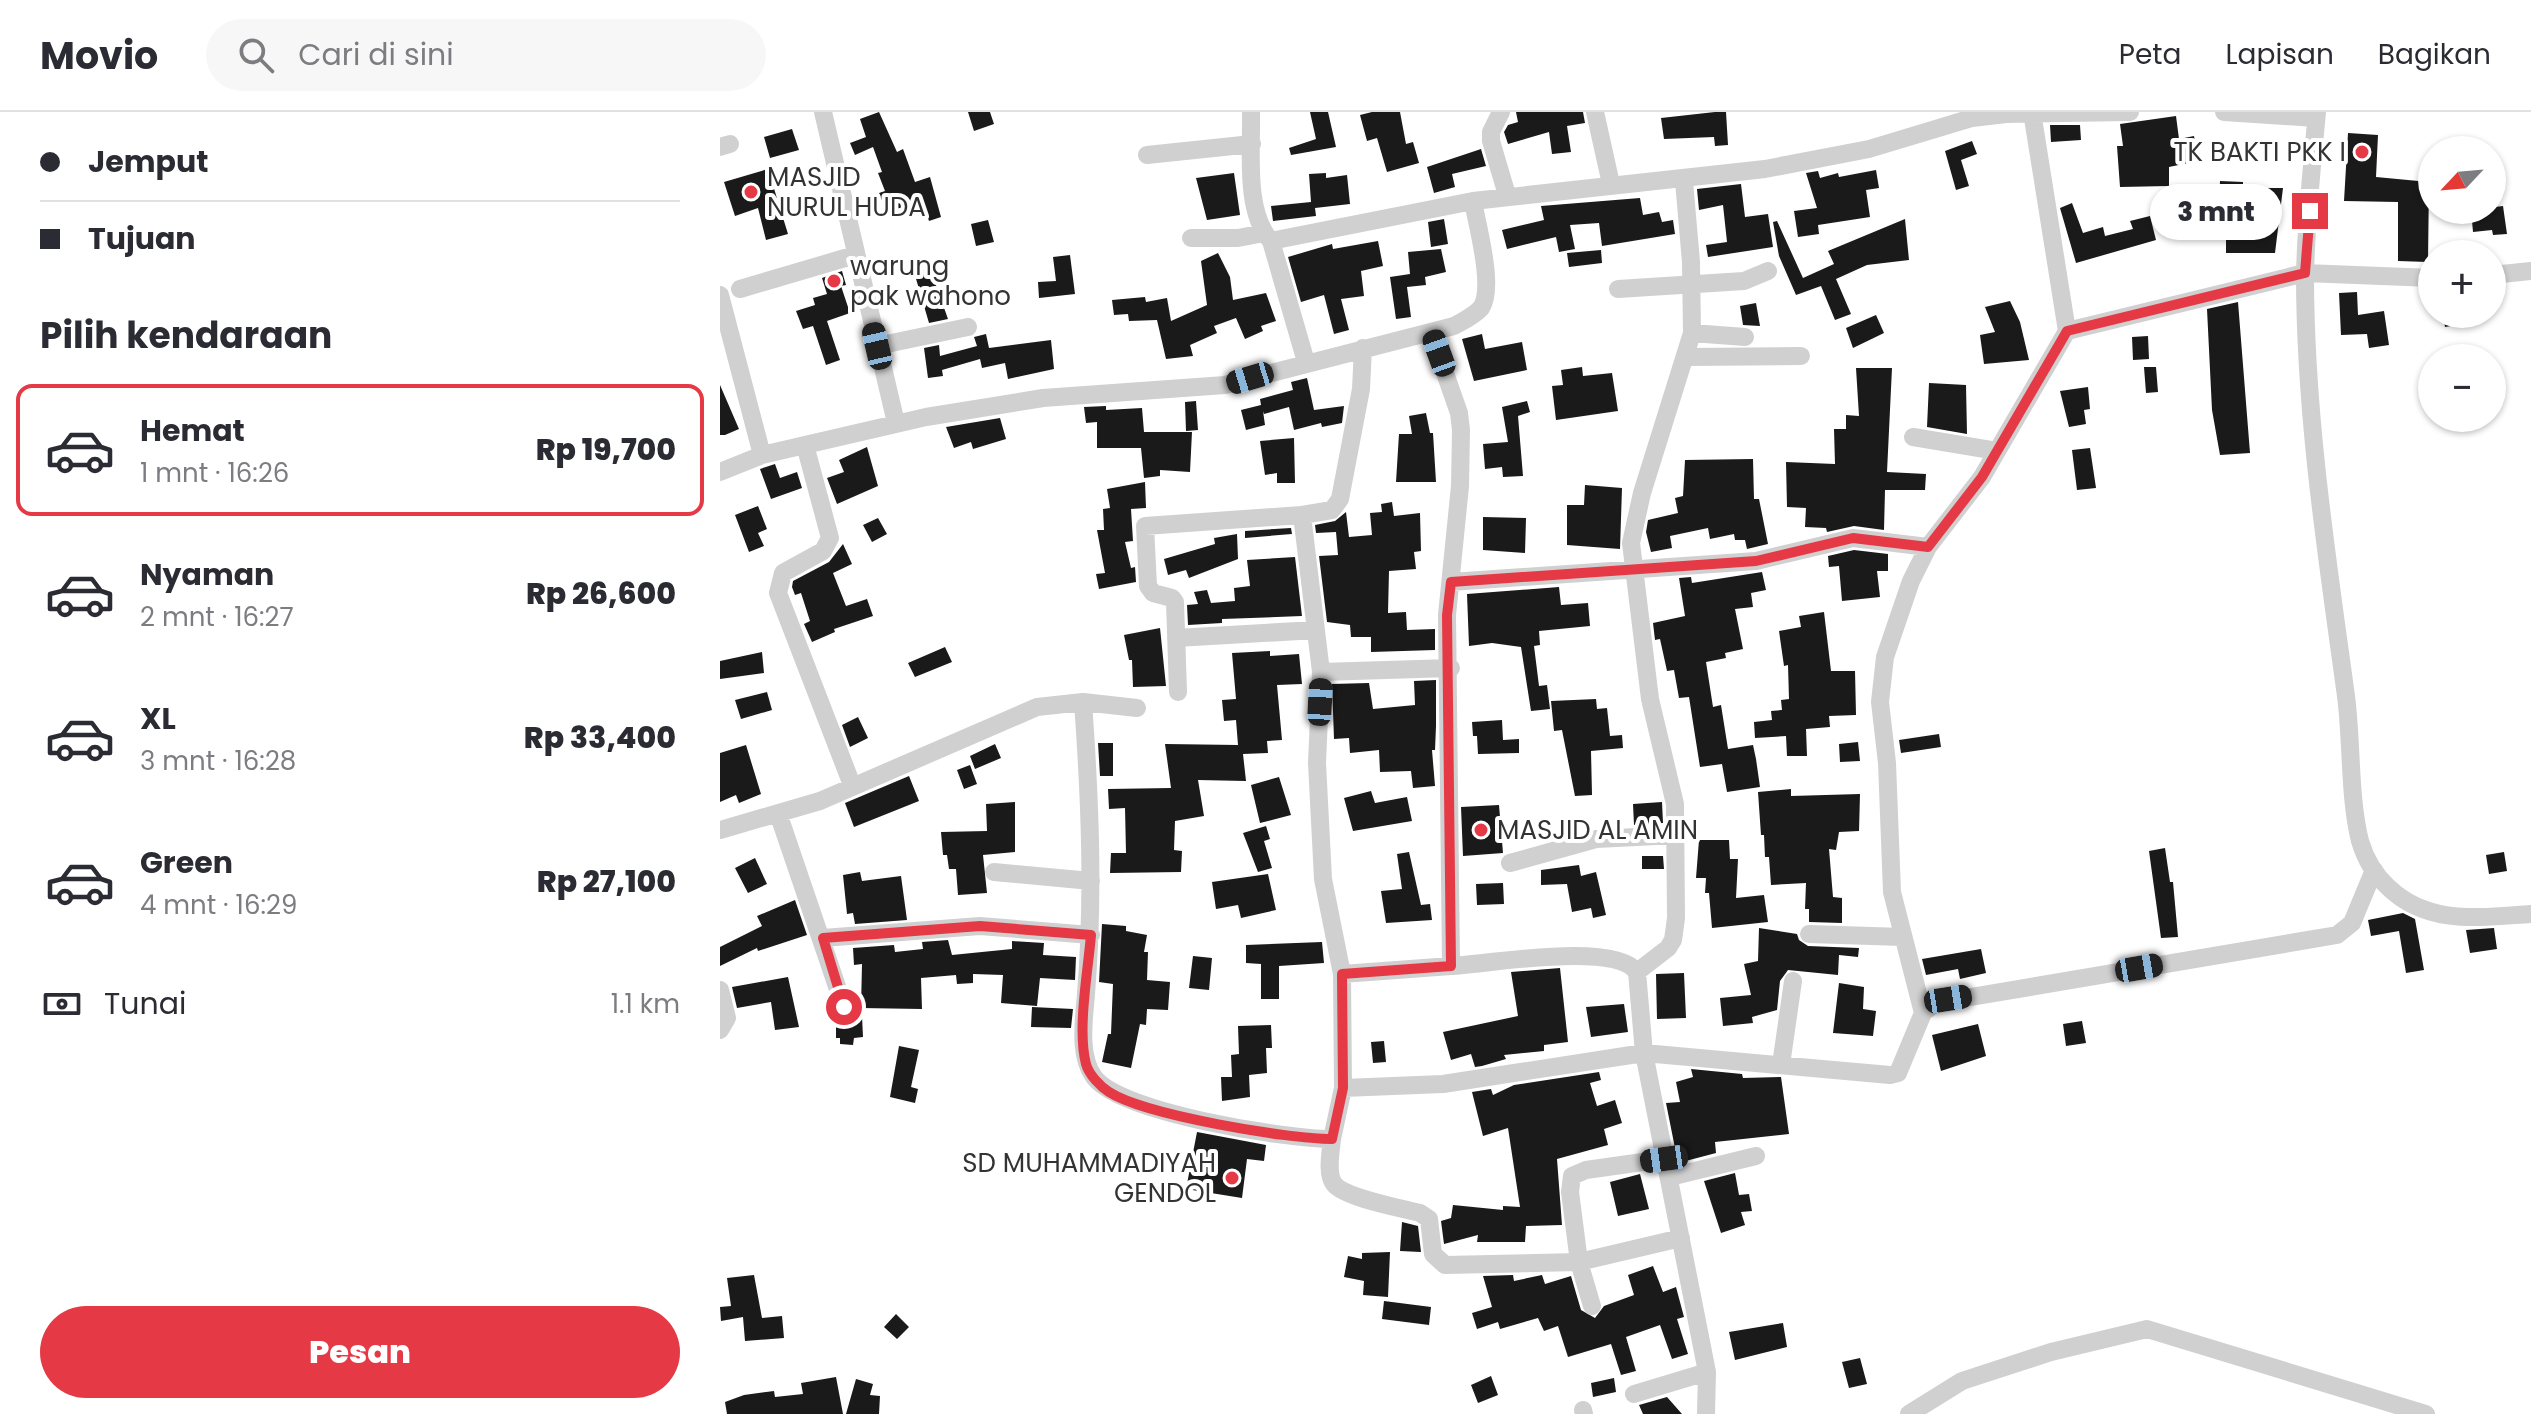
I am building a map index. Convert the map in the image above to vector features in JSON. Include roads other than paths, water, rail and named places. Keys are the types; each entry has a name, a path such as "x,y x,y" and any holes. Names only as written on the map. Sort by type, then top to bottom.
{"street":[{"path":"823,112 896,423"},
{"path":"1251,112 1256,208 1268,237 1306,362"},
{"path":"1501,112 1491,132 1491,141 1507,195"},
{"path":"1595,112 1611,184"},
{"path":"1191,238 1268,237 1507,195 1611,184 1684,181 1869,149 1972,118 2006,114 2130,112"},
{"path":"2224,112 2316,115 2305,273 2319,495 2348,711 2359,837 2374,870 2388,888 2405,900 2442,916 2531,914"},
{"path":"1923,1013 1892,892 1887,763 1880,702 1889,639 1928,547 1972,493 2067,331 2032,114"},
{"path":"1147,155 1252,144"},
{"path":"1637,972 1652,963 1673,940 1675,804 1650,699 1632,569 1634,518 1692,333 1684,181"},
{"path":"720,472 762,455 896,423 1043,398 1225,385 1306,362 1431,333 1469,318 1484,300 1487,284 1473,201"},
{"path":"739,284 807,261 813,264 855,255"},
{"path":"1618,289 1744,281 1768,271"},
{"path":"2506,274 2531,271"},
{"path":"2067,331 2305,273 2418,277"},
{"path":"720,295 762,455"},
{"path":"877,346 968,327"},
{"path":"1431,333 1459,413 1461,430 1447,615 1451,668 1448,878 1451,966"},
{"path":"1692,333 1745,337"},
{"path":"1178,692 1174,600 1153,593 1148,586 1145,526 1302,515 1332,510 1340,499 1361,389 1363,348"},
{"path":"1686,357 1801,356"},
{"path":"1913,437 1997,451"},
{"path":"805,445 830,538 823,551 783,573 778,593 852,785"},
{"path":"1302,515 1321,672 1317,763 1323,879 1342,974 1343,1088 1332,1139 1330,1174 1334,1184 1347,1192 1420,1213 1429,1219 1433,1254 1445,1265 1579,1262 1681,1238"},
{"path":"1451,582 1756,561 1853,538 1928,547"},
{"path":"1176,638 1316,630"},
{"path":"1321,672 1451,668"},
{"path":"1083,702 1091,881 1091,935 1085,1011 1086,1065 1110,1093 1156,1108 1243,1129 1304,1139 1332,1139"},
{"path":"720,830 820,801 1037,707 1083,702 1137,708"},
{"path":"778,813 844,1007"},
{"path":"1510,863 1596,839 1676,835"},
{"path":"1343,1088 1419,1087 1644,1053 1890,1075 1898,1073 1923,1013 1930,1006 1948,999 2337,935 2352,923 2374,870"},
{"path":"994,872 1091,881"},
{"path":"823,938 980,926 1091,935"},
{"path":"1809,934 1903,937"},
{"path":"1342,974 1568,957 1619,958 1631,963 1637,972 1644,1053 1707,1372 1706,1414"},
{"path":"1781,1065 1793,981"},
{"path":"720,990 727,1018 720,1030"},
{"path":"1592,1306 1579,1262 1570,1192 1572,1176 1586,1170 1667,1168 1756,1156"},
{"path":"1909,1414 1962,1381 2051,1352 2147,1329 2426,1414"},
{"path":"1634,1394 1707,1372"}],"place":[{"name":"TK BAKTI PKK I","path":"2362,152"},
{"name":"MASJID NURUL HUDA","path":"751,192"},
{"name":"warung pak wahono","path":"834,281"},
{"name":"MASJID AL AMIN","path":"1481,830"},
{"name":"SD MUHAMMADIYAH GENDOL","path":"1232,1178"}]}
